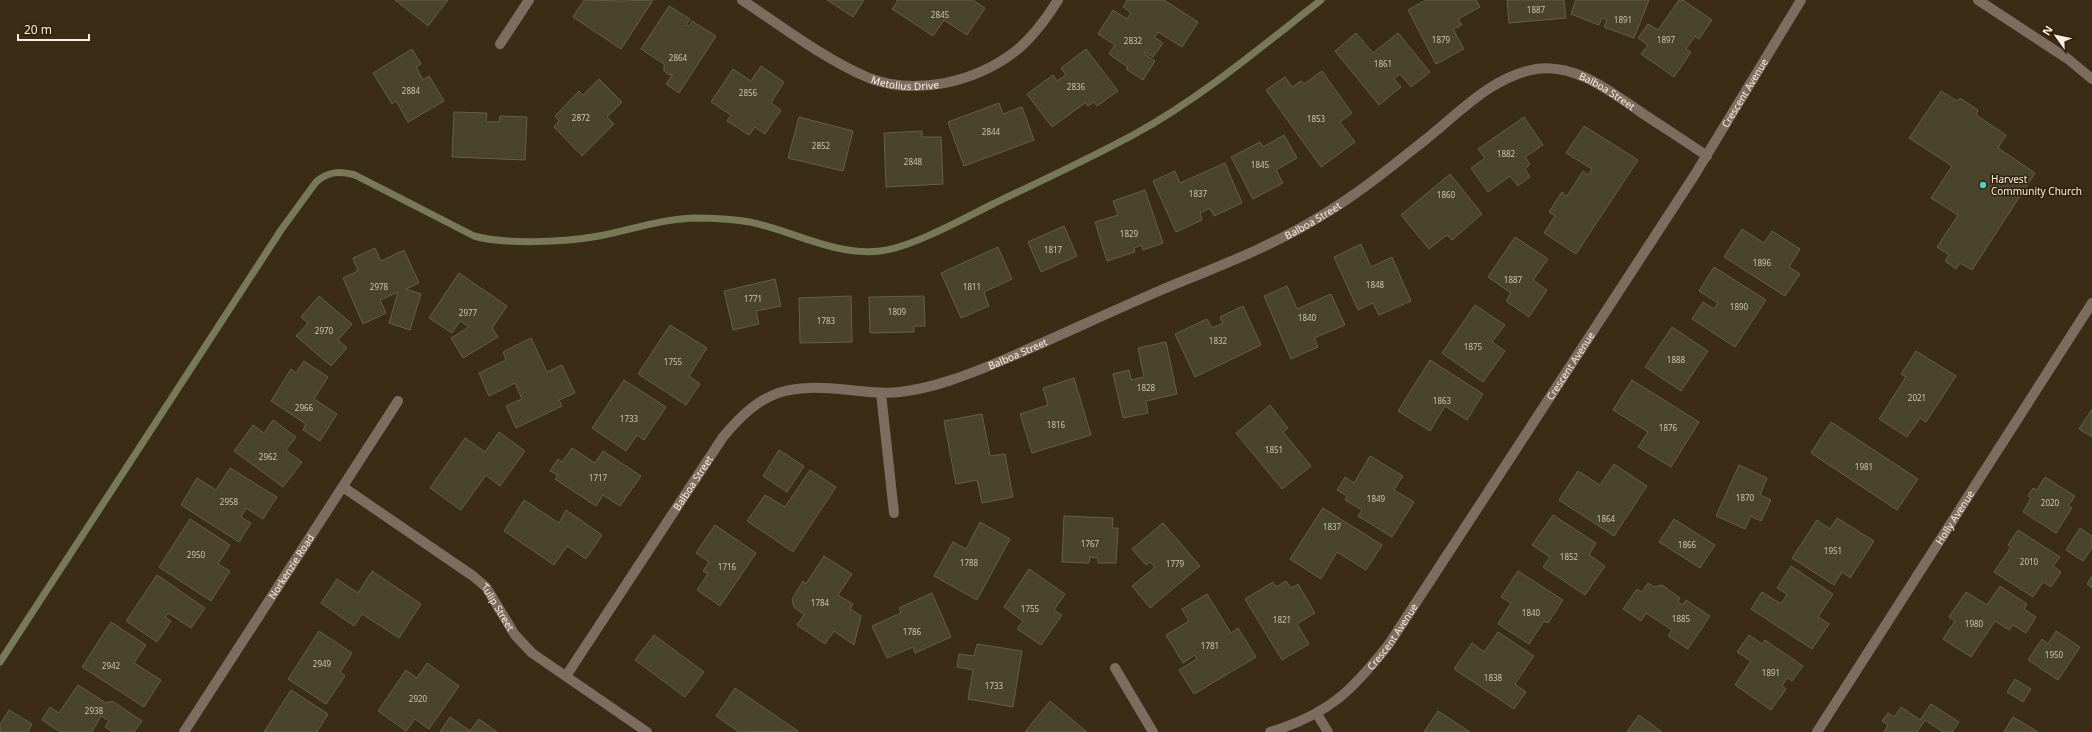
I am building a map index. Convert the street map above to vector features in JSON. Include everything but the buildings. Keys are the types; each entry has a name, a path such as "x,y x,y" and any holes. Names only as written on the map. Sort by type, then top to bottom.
{"street":[{"path":"500,44 529,0"},
{"name":"Metolius Drive","path":"742,0 851,70 892,84 909,85 948,83 992,66 1014,53 1030,38 1058,0"},
{"name":"Crescent Avenue","path":"1270,732 1300,722 1317,714 1340,699 1364,676 1389,644 1707,156 1801,0"},
{"path":"1978,0 2068,59 2092,79"},
{"name":"Balboa Street","path":"566,676 722,437 741,415 759,401 800,387 818,387 881,393 900,392 949,381 1225,264 1319,218 1359,192 1494,84 1517,73 1540,68 1560,70 1579,75 1598,84 1707,156"},
{"name":"Holly Avenue","path":"1817,732 2092,304"},
{"path":"881,393 894,512"},
{"name":"Norkenzie Road","path":"184,732 398,401"},
{"name":"Tulip Street","path":"343,487 473,576 486,587 522,644 647,732"},
{"path":"1115,668 1153,732"},
{"path":"1317,714 1328,732"}],"waterway":[{"path":"0,662 281,230 316,182 321,178 334,173 355,175 474,236 503,241 536,242 570,240 599,236 670,220 708,218 750,222 814,242 847,250 863,252 892,249 921,239 951,225 1080,162 1158,121 1183,105 1253,54 1321,0"}],"place":[{"name":"Harvest Community Church","path":"1983,185"}]}
